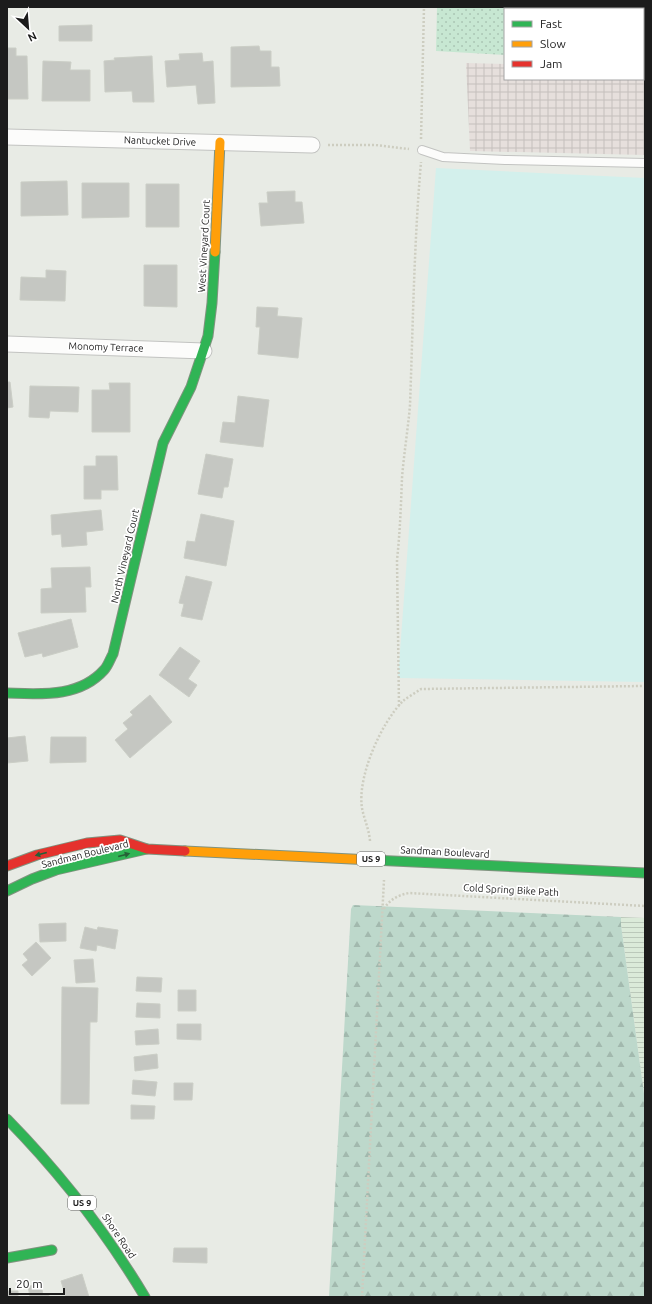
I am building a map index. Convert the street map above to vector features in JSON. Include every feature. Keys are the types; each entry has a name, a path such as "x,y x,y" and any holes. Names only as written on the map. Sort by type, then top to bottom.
{"main road":[{"name":"West Vineyard Court","path":"204,351 208,336 212,303 220,142"},
{"name":"North Vineyard Court","path":"7,694 63,693 79,689 93,681 104,669 113,654 163,443 191,387 204,351"},
{"name":"Sandman Boulevard","path":"7,866 37,855 87,843 120,840 147,848 645,873"},
{"name":"Sandman Boulevard","path":"7,891 56,870 92,861 121,856 147,848"},
{"name":"Shore Road","path":"7,1119 60,1175 93,1217 124,1261 145,1297"},
{"path":"7,1258 52,1250"}],"street":[{"name":"Nantucket Drive","path":"7,136 312,144"},
{"name":"Monomy Terrace","path":"7,344 204,351"}],"lane":[{"path":"422,150 443,157 645,163"}],"path":[{"path":"399,706 397,560 400,537 402,476 410,406 418,189 422,150 421,128 424,7"},
{"path":"312,144 375,145 422,150"},
{"path":"372,859 368,829 362,807 363,785 368,764 376,741 388,720 403,701 420,689 643,686"},
{"path":"362,1297 385,860"},
{"name":"Cold Spring Bike Path","path":"383,912 387,904 393,899 400,895 409,893 645,906"}],"shaded area":[{"path":"466,63 504,64 504,80 644,80 645,67 645,155 470,151"},
{"path":"436,168 645,178 645,682 398,678"}],"green space":[{"path":"437,7 645,7 645,63 644,8 504,8 504,55 436,51"},
{"path":"353,905 621,917 645,1101 645,1297 329,1297 351,909"},
{"path":"621,917 645,918 645,1101 621,925"}],"building":[{"path":"92,25 92,41 59,41 59,26"},
{"path":"259,46 260,51 271,51 271,67 279,67 280,86 231,87 231,47"},
{"path":"7,48 16,48 16,56 27,56 28,99 7,99"},
{"path":"202,53 203,62 213,61 215,103 198,104 196,85 167,87 165,61 180,60 179,54"},
{"path":"152,56 154,102 133,102 132,91 105,92 104,61 115,60 114,58"},
{"path":"43,61 71,62 70,70 90,70 90,101 42,101"},
{"path":"67,181 68,215 21,216 21,182"},
{"path":"82,183 129,183 129,217 82,218"},
{"path":"146,184 179,184 179,227 146,227"},
{"path":"295,191 295,202 302,202 304,223 261,226 259,203 268,203 267,192"},
{"path":"144,265 177,265 177,307 144,306"},
{"path":"46,270 66,271 65,301 20,300 21,277 46,278"},
{"path":"257,307 278,308 277,316 302,318 298,358 258,354 260,327 256,327"},
{"path":"7,382 10,382 13,407 7,408"},
{"path":"109,383 130,383 130,432 92,432 92,390 110,390"},
{"path":"30,386 79,387 78,412 50,411 49,418 29,417"},
{"path":"238,396 269,400 263,447 220,442 223,422 235,423"},
{"path":"206,454 233,459 228,487 224,487 222,498 198,494"},
{"path":"96,456 117,456 118,490 101,490 101,499 84,499 84,466 96,466"},
{"path":"101,510 103,530 86,532 87,545 62,547 61,534 52,535 51,515"},
{"path":"201,514 234,521 226,566 184,558 187,541 195,542"},
{"path":"90,567 91,587 85,587 86,612 41,613 41,589 52,588 51,568"},
{"path":"186,576 212,582 202,620 181,616 184,604 179,603"},
{"path":"71,619 78,647 43,657 42,653 25,657 18,633"},
{"path":"180,647 200,661 188,679 197,685 189,697 159,675"},
{"path":"150,695 172,722 130,758 115,740 128,729 123,723 133,715 130,712"},
{"path":"25,736 28,761 7,763 7,738"},
{"path":"51,737 86,737 86,762 50,763"},
{"path":"66,923 66,941 40,942 39,924"},
{"path":"85,927 97,930 98,927 118,930 115,949 97,945 96,951 80,948"},
{"path":"36,942 51,958 32,976 22,965 28,960 23,954"},
{"path":"93,959 95,982 76,983 74,960"},
{"path":"137,977 162,978 161,992 136,991"},
{"path":"62,987 98,988 97,1022 90,1022 89,1104 61,1104"},
{"path":"178,990 196,990 196,1011 178,1011"},
{"path":"137,1003 160,1004 160,1018 136,1017"},
{"path":"177,1024 201,1024 201,1040 177,1039"},
{"path":"158,1029 159,1044 136,1045 135,1031"},
{"path":"157,1054 158,1068 135,1071 134,1057"},
{"path":"133,1080 157,1082 155,1096 132,1094"},
{"path":"174,1083 193,1083 192,1100 174,1100"},
{"path":"131,1105 155,1106 154,1119 131,1119"},
{"path":"174,1248 207,1248 207,1263 173,1262"},
{"path":"82,1274 89,1297 66,1297 61,1281"},
{"path":"41,1284 43,1295 49,1294 49,1297 30,1297 28,1286"},
{"path":"7,1291 18,1291 18,1297 7,1297"}],"traffic: fast":[{"path":"7,693 46,694 71,690 83,686 104,670 113,654 163,443 191,387 208,336 212,303 215,252"},
{"path":"7,891 56,870 147,849"},
{"path":"372,860 645,873"},
{"path":"7,1119 27,1139 64,1182 98,1226 145,1297"},
{"path":"7,1258 52,1250"}],"traffic: slow":[{"path":"215,252 220,142"},
{"path":"185,851 372,860"}],"traffic: jam":[{"path":"7,866 37,855 87,843 120,840 147,849 185,851"}]}
